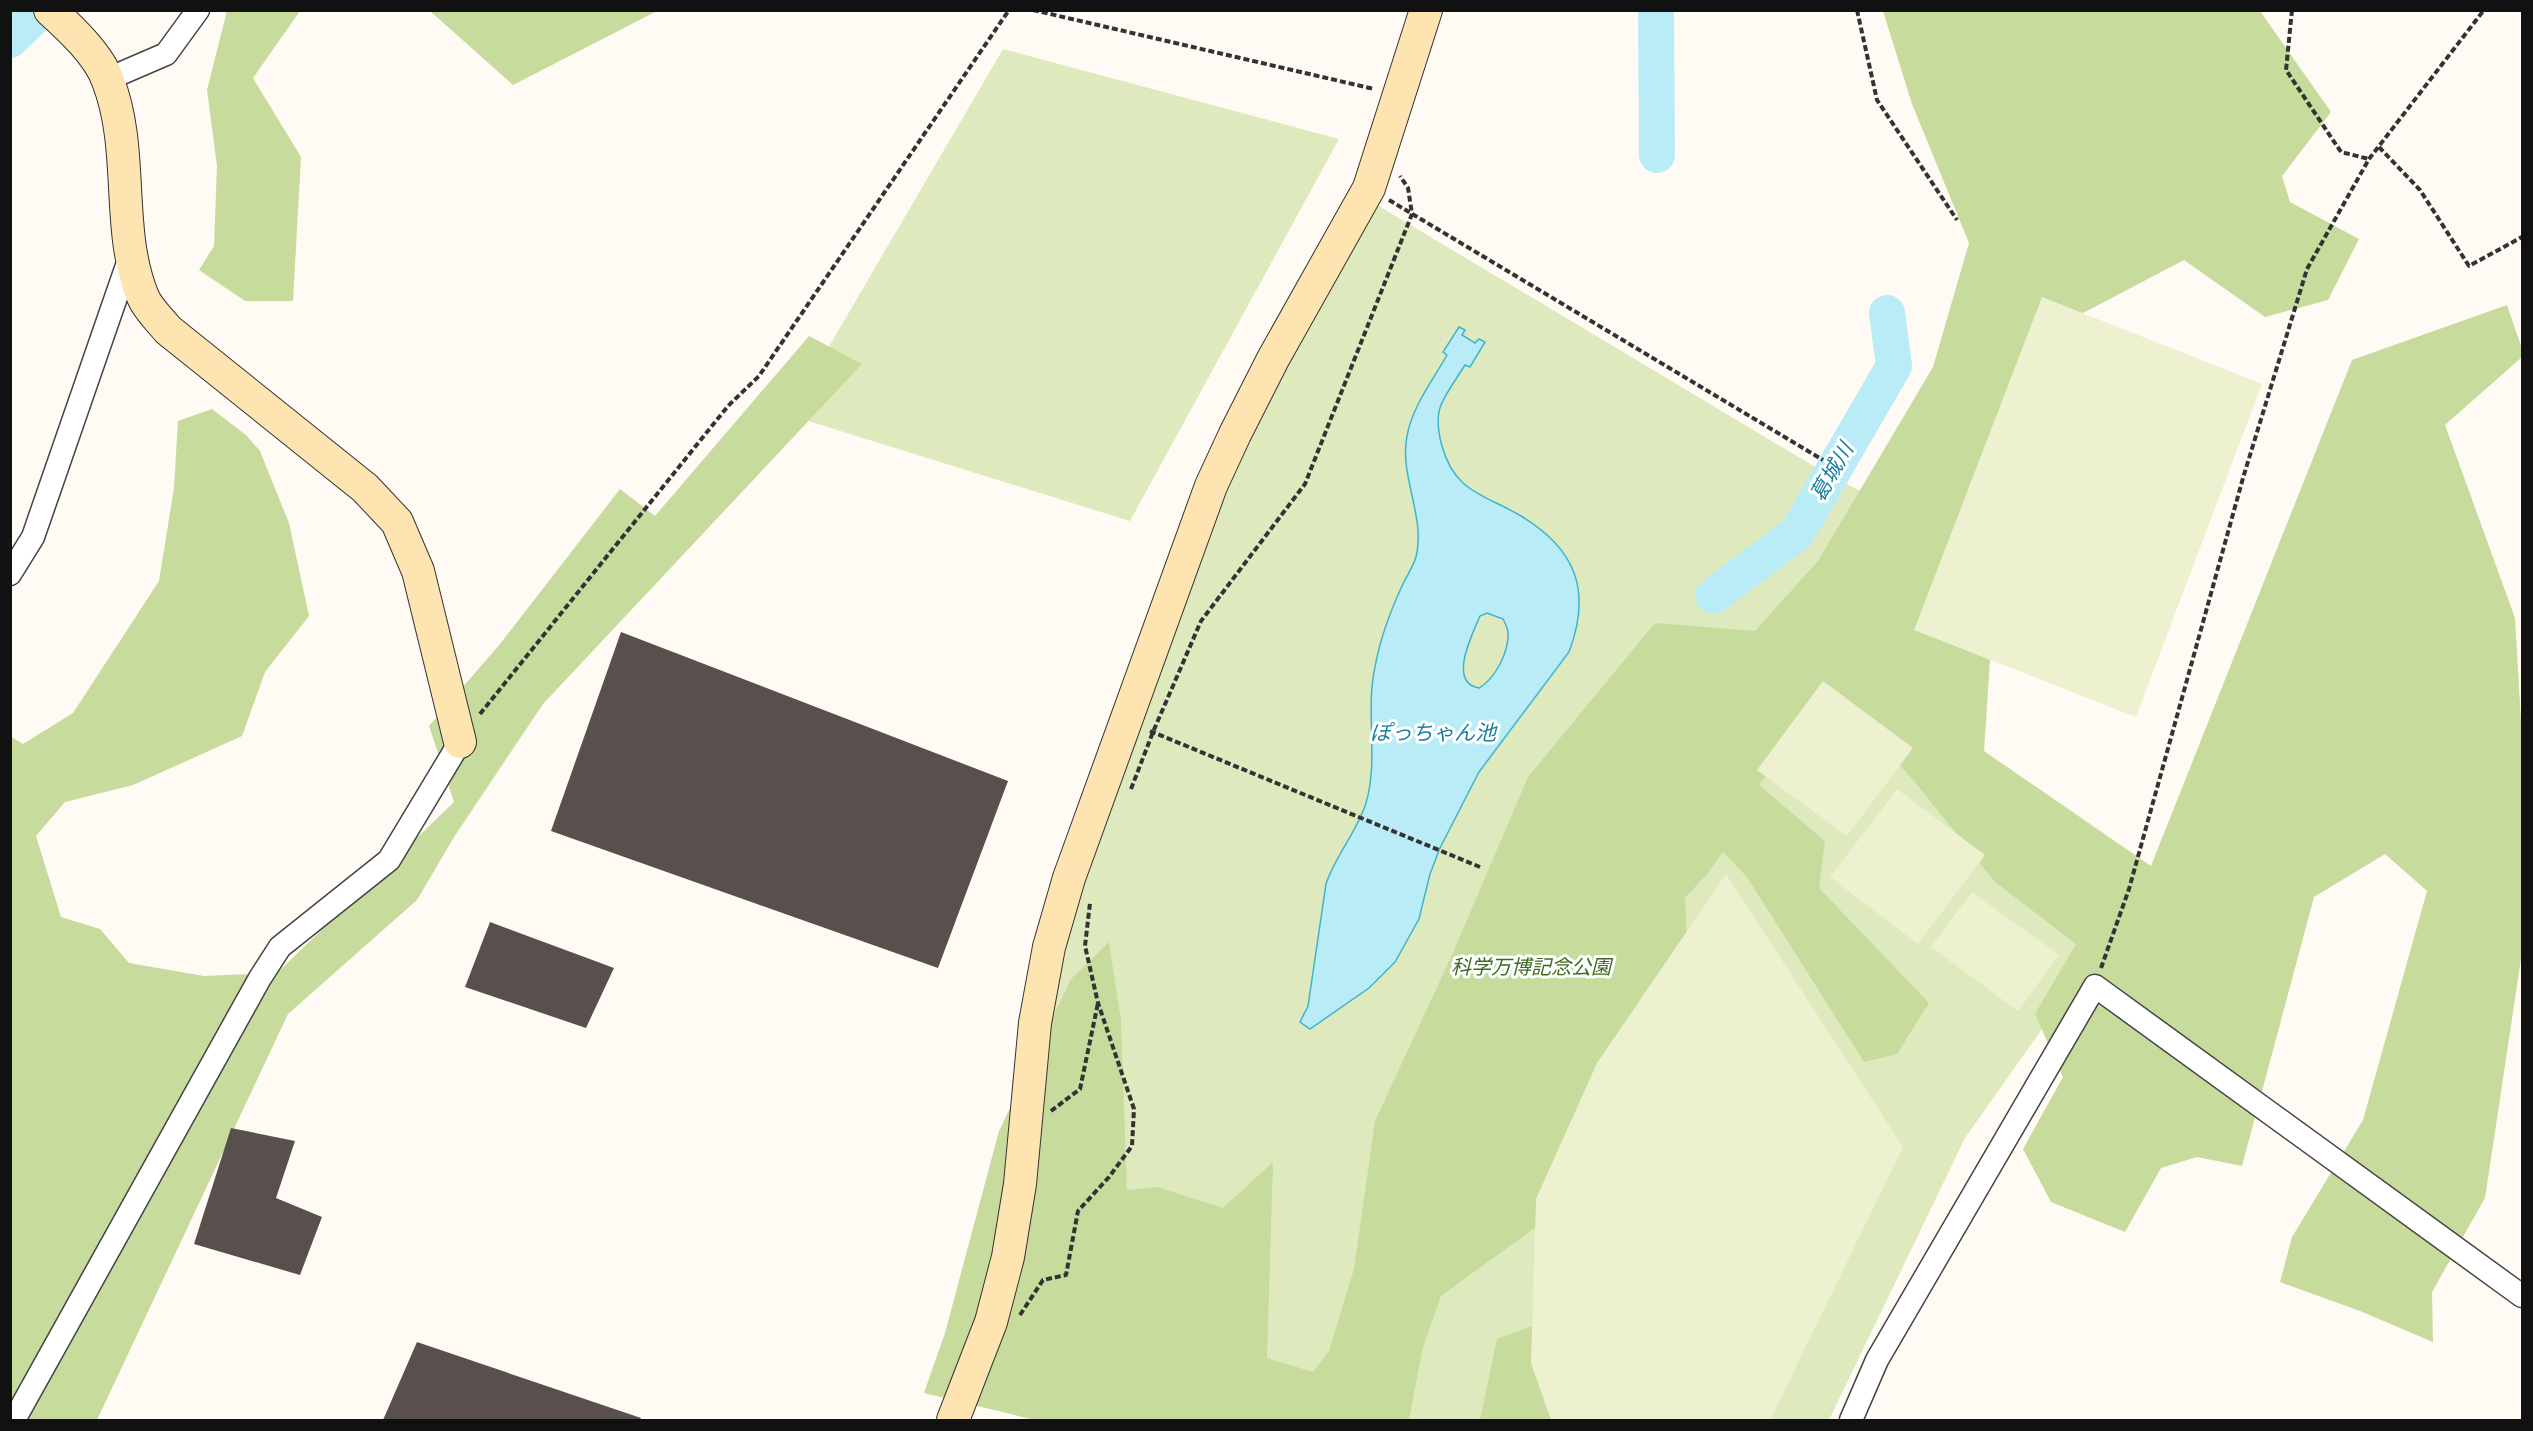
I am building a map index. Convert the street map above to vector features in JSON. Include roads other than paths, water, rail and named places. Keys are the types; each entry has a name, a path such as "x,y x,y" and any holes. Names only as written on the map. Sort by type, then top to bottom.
{"street":[{"path":"14,1420 260,978 280,947 389,860 460,742 418,571 397,522 365,488 168,330 143,299 127,237 128,208 121,126 108,79 78,35 50,10"},
{"path":"108,79 166,54 198,10"},
{"path":"953,1420 991,1323 1005,1268 1020,1184 1035,1023 1049,947 1069,878 1211,486 1274,358 1369,188 1426,10"},
{"path":"10,574 33,537 131,254"},
{"path":"1851,1420 1877,1360 2095,986 2523,1296"}],"water":[{"name":"ぽっちゃん池","path":"1459,327 1465,330 1462,335 1475,343 1479,339 1485,342 1470,367 1465,365 1439,410 1439,430 1448,462 1463,483 1540,529 1566,557 1574,574 1578,591 1579,610 1576,630 1569,652 1479,772 1440,848 1430,874 1419,919 1395,962 1369,988 1310,1029 1300,1022 1308,1006 1326,884 1366,803 1370,786 1372,752 1372,684 1377,657 1390,616 1416,557 1418,527 1406,466 1407,436 1418,404 1447,355 1443,352","holes":["1487,613 1503,619 1508,629 1506,648 1495,672 1479,688 1470,684 1465,677 1463,668 1468,645 1480,616"]}],"waterway":[{"path":"10,40 41,10"},
{"name":"葛城川","path":"1656,10 1657,155"},
{"name":"葛城川","path":"1713,596 1797,533 1894,366 1887,313"}],"park label":[{"name":"科学万博記念公園","path":"1531,967"}]}
